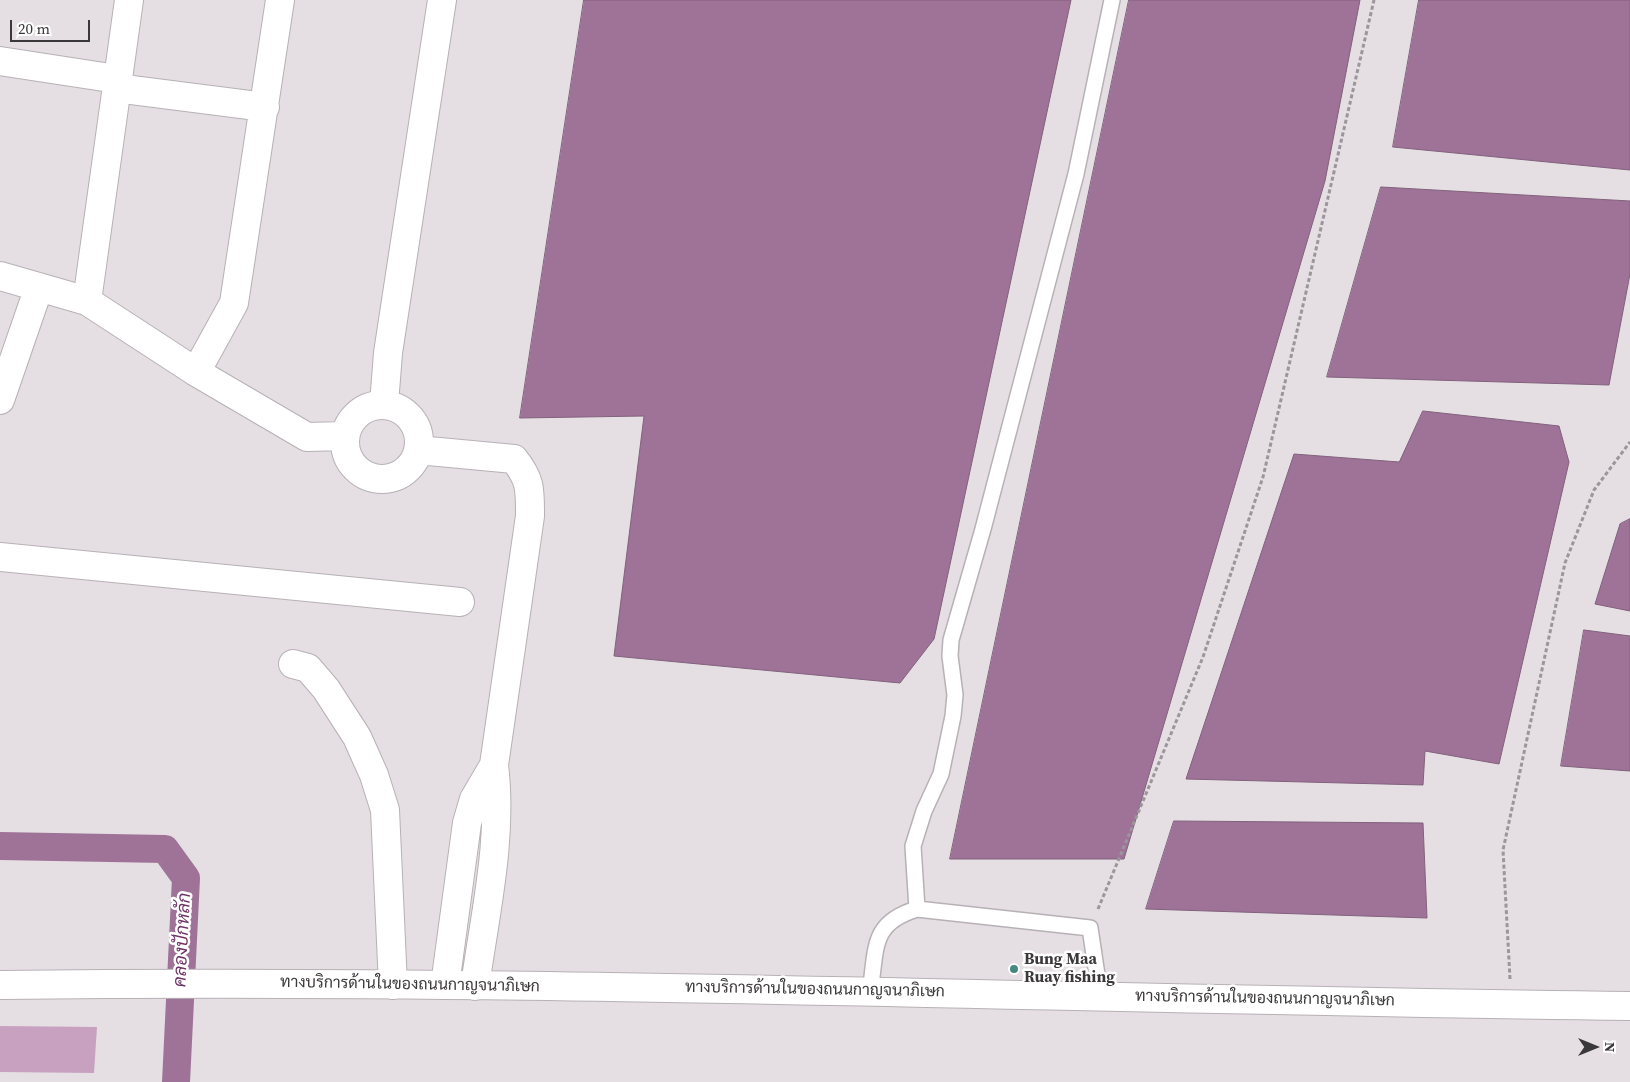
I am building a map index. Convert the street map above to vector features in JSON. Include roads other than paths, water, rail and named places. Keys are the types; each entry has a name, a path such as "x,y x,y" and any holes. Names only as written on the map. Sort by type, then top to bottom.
{"street":[{"path":"87,301 129,0"},
{"path":"196,372 234,303 280,0"},
{"path":"384,404 388,353 442,0"},
{"path":"0,60 117,84 265,106"},
{"path":"0,276 87,301 196,372 307,437 344,436"},
{"path":"0,400 39,287"},
{"path":"384,404 401,409 414,422 419,440 418,450 416,457 405,472 389,479 371,478 355,469 346,454 344,436 352,419 366,408 384,404"},
{"path":"418,450 514,459 527,474 530,494 530,516 494,765 498,798 498,830 475,986"},
{"path":"0,557 460,602"},
{"path":"293,664 308,668 326,689 357,737 374,775 385,810 393,985"},
{"path":"445,986 467,823 474,799 494,765"},
{"name":"ทางบริการด้านในของถนนกาญจนาภิเษก","path":"0,985 118,983 870,991 1630,1006"}],"lane":[{"path":"917,910 913,846 924,811 941,774 953,716 955,695 950,656 951,640 984,529 1076,174 1112,0"},
{"path":"870,991 879,936 884,926 899,915 917,910 1090,928 1100,995"}],"waterway":[{"name":"คลองปักหลัก","path":"0,846 165,849 186,878 176,1082"}],"place":[{"name":"Bung Maa Ruay fishing","path":"1014,969"}]}
